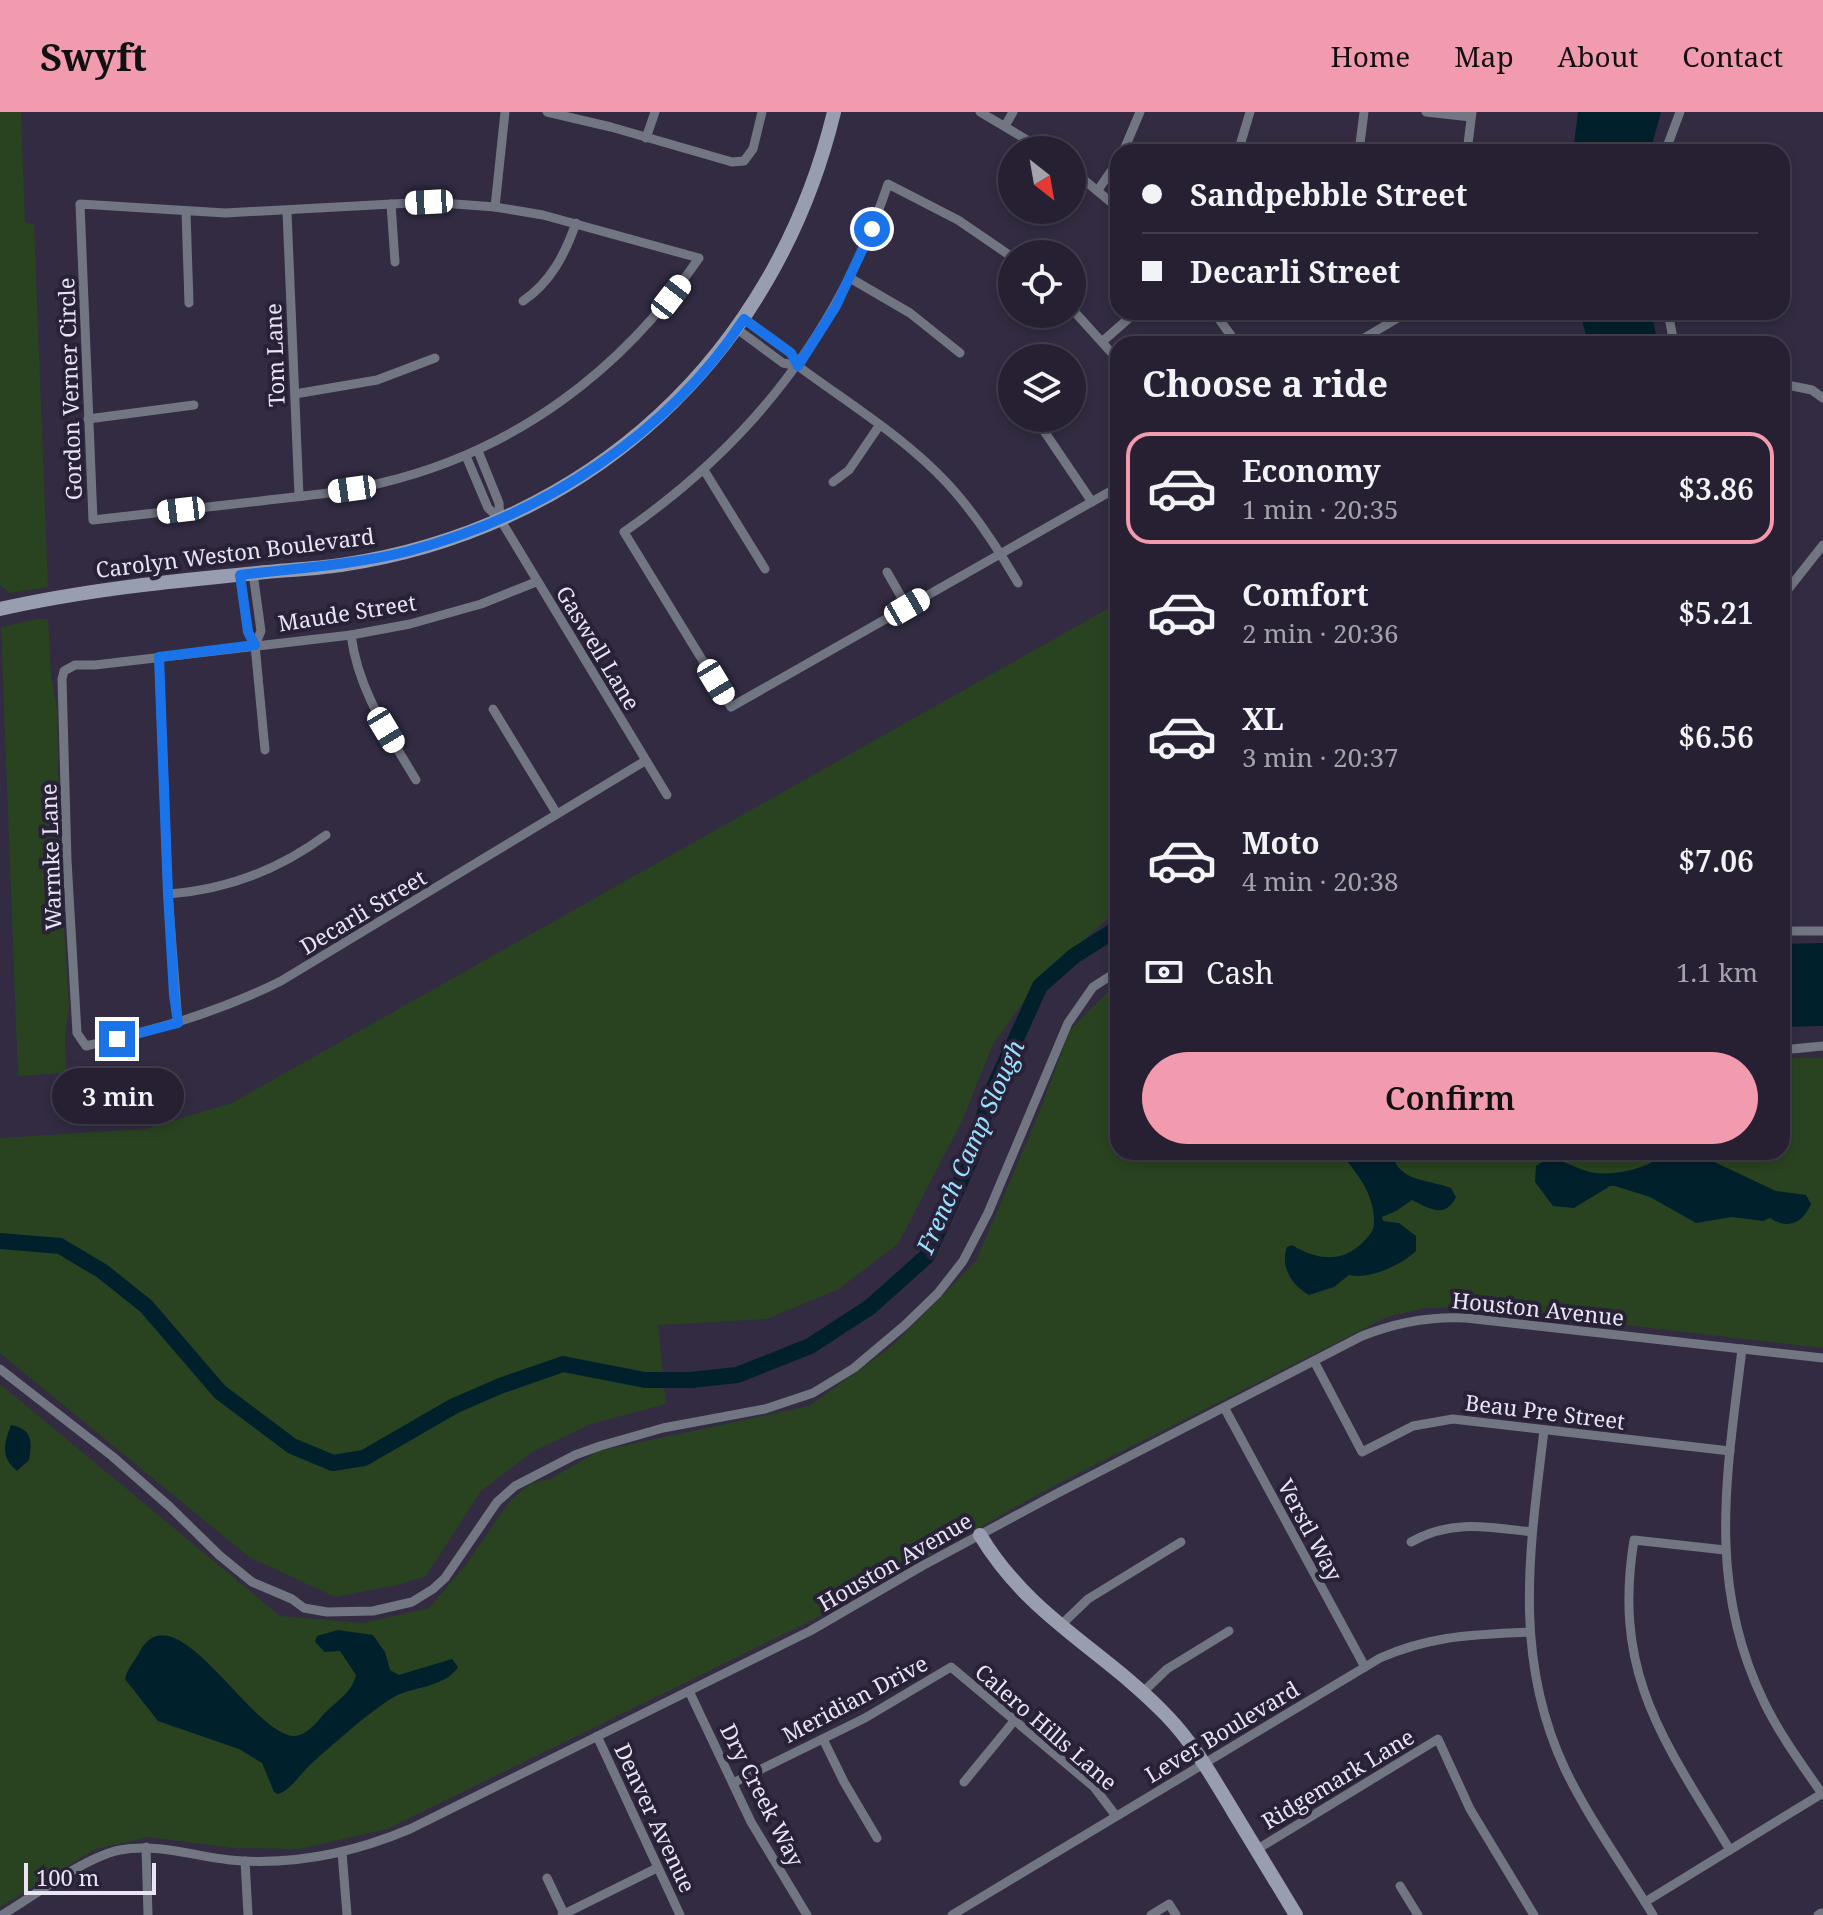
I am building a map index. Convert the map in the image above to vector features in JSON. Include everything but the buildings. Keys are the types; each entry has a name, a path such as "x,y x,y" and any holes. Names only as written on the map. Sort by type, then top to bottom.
{"street":[{"path":"495,207 505,112"},
{"path":"547,112 732,162 744,161 753,149 762,112"},
{"path":"646,138 655,112"},
{"name":"Carolyn Weston Boulevard","path":"0,609 117,589 341,565 410,551 500,519 554,493 629,442 682,394 740,324 772,274 798,223 818,172 834,112"},
{"path":"980,112 1021,136"},
{"path":"1005,126 1013,112"},
{"path":"1126,144 1140,112"},
{"path":"1240,144 1250,112"},
{"path":"1360,144 1364,112"},
{"path":"1426,112 1471,115 1468,144"},
{"path":"1668,144 1680,112"},
{"path":"1098,190 1110,173"},
{"path":"1086,181 1110,201"},
{"path":"998,247 958,220 888,184 850,278 798,366 757,417 704,470 624,532 731,707 1110,492"},
{"name":"Gordon Verner Circle","path":"429,202 495,207 576,223 699,258 652,320 600,373 551,410 478,451 380,484 93,520 80,204 186,212 287,212 429,202"},
{"path":"391,204 395,262"},
{"path":"186,212 189,303"},
{"name":"Tom Lane","path":"287,212 299,496"},
{"path":"523,301 551,275 562,258 576,223"},
{"path":"850,278 910,313 960,353"},
{"path":"1103,341 1127,320"},
{"path":"1368,336 1394,320"},
{"path":"1086,323 1110,350"},
{"path":"740,324 783,363 798,366 913,452 946,482 985,529 1018,583"},
{"path":"295,394 363,383 435,358"},
{"path":"1790,386 1812,390 1823,398"},
{"path":"88,419 194,405"},
{"path":"833,482 849,470 879,426"},
{"path":"1045,432 1092,502"},
{"name":"Gaswell Lane","path":"478,451 499,503 500,519"},
{"name":"Gaswell Lane","path":"466,456 488,508 500,519 667,795"},
{"path":"704,470 765,569"},
{"path":"1790,587 1823,545"},
{"path":"887,572 907,607"},
{"path":"247,574 248,632 255,645 265,750"},
{"name":"Maude Street","path":"64,671 75,665 351,635 447,615 536,582"},
{"path":"351,635 364,689 416,780"},
{"path":"159,657 168,894 178,1023"},
{"name":"Warmke Lane","path":"64,671 67,860 77,1033 81,1041"},
{"path":"493,709 557,814"},
{"name":"Decarli Street","path":"81,1041 86,1046 178,1023 216,1011 281,981 645,761"},
{"path":"168,894 209,889 256,874 297,854 326,835"},
{"path":"1790,931 1823,931"},
{"path":"0,1369 122,1464 252,1582 292,1599 304,1608 327,1612 373,1611 412,1602 445,1578 497,1502 508,1490 526,1479 575,1455 636,1435 765,1409 813,1393 854,1368 905,1325 938,1293 963,1261 988,1213 1068,1023 1093,987 1110,976"},
{"path":"1790,1049 1823,1046"},
{"name":"Houston Avenue","path":"2,1915 103,1856 120,1850 146,1847 245,1861 296,1860 342,1852 410,1829 810,1631 980,1535 1383,1327 1445,1317 1823,1358"},
{"path":"1645,1902 1823,1794 1777,1726 1751,1672 1735,1622 1725,1550 1725,1495 1742,1349"},
{"name":"Beau Pre Street","path":"1314,1361 1362,1452 1413,1426 1440,1420 1730,1451"},
{"name":"Verstl Way","path":"1225,1409 1365,1667"},
{"path":"1544,1430 1528,1593 1529,1632 1538,1691 1554,1743 1577,1793 1653,1915"},
{"path":"1411,1542 1436,1530 1465,1525 1532,1532"},
{"path":"980,1535 1017,1587 1142,1693 1178,1728 1204,1763 1296,1915"},
{"path":"1725,1550 1634,1540 1628,1614 1643,1692 1663,1739 1730,1850"},
{"path":"1060,1626 1088,1599 1181,1542"},
{"path":"1142,1693 1167,1669 1229,1631"},
{"name":"Lever Boulevard","path":"952,1915 1365,1667 1399,1650 1436,1639 1529,1632"},
{"name":"Calero Hills Lane","path":"951,1667 1094,1787 1116,1816"},
{"name":"Meridian Drive","path":"733,1783 865,1718 951,1667"},
{"name":"Dry Creek Way","path":"689,1691 751,1822 807,1915"},
{"path":"964,1782 1014,1721"},
{"name":"Denver Avenue","path":"597,1736 680,1915"},
{"path":"823,1739 877,1838"},
{"name":"Ridgemark Lane","path":"1256,1850 1438,1739 1470,1809 1534,1915"},
{"path":"146,1847 148,1915"},
{"path":"342,1852 347,1915"},
{"path":"245,1861 248,1915"},
{"path":"547,1878 563,1914 657,1868"},
{"path":"1400,1886 1418,1915"},
{"path":"1151,1915 1169,1904 1176,1915"}],"green space":[{"path":"0,112 21,112 25,222 34,225 48,587 10,593 0,585"},
{"path":"1110,608 1110,916 1038,982 993,1044 962,1121 898,1244 839,1289 767,1319 658,1325 666,1404 591,1424 534,1451 481,1491 426,1576 398,1585 335,1597 249,1557 0,1353 0,1138 145,1129 232,1103"},
{"path":"48,619 51,675 57,709 60,862 69,1008 65,1033 66,1073 18,1076 1,627"},
{"path":"1110,990 1110,1160 1790,1160 1790,1058 1823,1058 1823,1348 1469,1307 1425,1308 1387,1317 1059,1483 813,1620 387,1829 299,1849 232,1848 149,1837 96,1849 0,1907 0,1384 280,1616 363,1623 429,1608 468,1562 509,1502 531,1483 550,1479 599,1451 809,1406 891,1347 976,1261 1039,1113 1070,1030"}],"water":[{"path":"1578,112 1661,112 1652,144 1574,144"},
{"path":"1582,320 1653,320 1656,336 1586,336"},
{"path":"1823,943 1823,1026 1790,1027 1790,944"},
{"path":"1345,1160 1394,1160 1407,1174 1451,1188 1456,1197 1452,1204 1442,1210 1431,1209 1412,1200 1382,1217 1383,1221 1399,1223 1416,1236 1416,1251 1385,1270 1349,1275 1334,1287 1309,1295 1297,1286 1286,1268 1287,1247 1292,1245 1310,1254 1336,1257 1353,1250 1370,1235 1374,1213 1358,1176"},
{"path":"1551,1160 1606,1174 1654,1162 1710,1160 1776,1191 1806,1195 1811,1204 1804,1216 1789,1224 1770,1218 1763,1221 1732,1217 1696,1223 1650,1197 1615,1186 1574,1208 1553,1206 1535,1182 1536,1166"},
{"path":"11,1425 24,1430 30,1442 29,1460 17,1471 8,1461 5,1450"},
{"path":"338,1630 373,1635 385,1652 390,1670 399,1675 452,1659 458,1667 437,1683 400,1694 382,1704 278,1794 274,1792 262,1763 239,1749 158,1721 125,1679 139,1653 154,1637 172,1637 191,1648 275,1728 297,1736 313,1726 354,1681 356,1675 340,1651 325,1652 315,1642 317,1636"}],"waterway":[{"name":"French Camp Slough","path":"0,1241 60,1246 102,1271 146,1306 220,1392 292,1446 333,1463 364,1458 454,1406 563,1364 645,1380 691,1380 737,1375 810,1346 870,1307 927,1256 972,1156 990,1096 1040,986 1074,956 1110,933"}],"route":[{"path":"117,1039 178,1023 168,894 159,657 255,645 248,632 240,575 341,565 410,551 500,519 554,493 595,467 653,422 703,372 744,319 791,353 798,366 836,306 872,229"}]}
